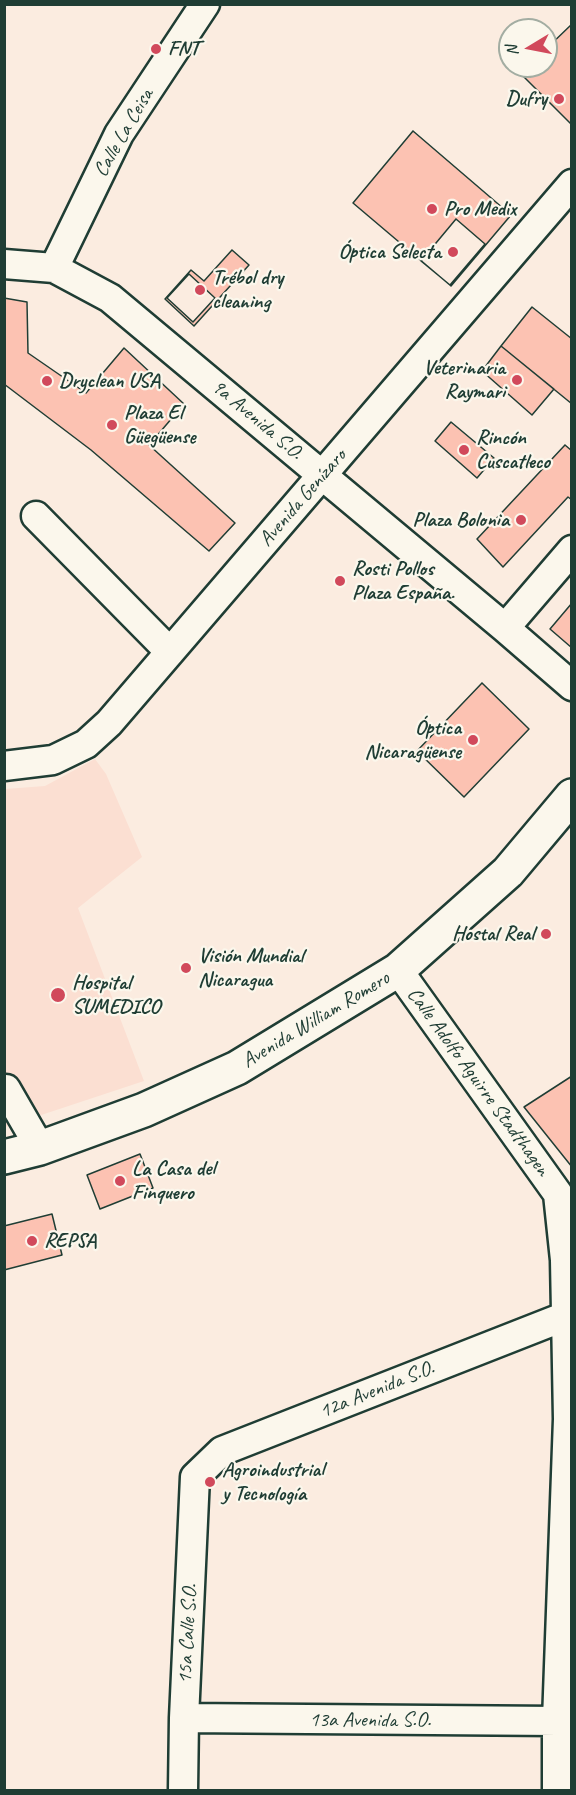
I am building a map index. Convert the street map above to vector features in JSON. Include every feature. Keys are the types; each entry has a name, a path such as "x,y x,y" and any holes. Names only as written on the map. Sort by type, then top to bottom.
{"main road":[{"name":"Avenida William Romero","path":"4,1157 40,1148 144,1110 237,1068 398,970 508,872 572,796"}],"street":[{"name":"Calle La Ceisa","path":"54,268 119,134 205,4"},
{"name":"Avenida Genízaro","path":"4,765 53,760 86,744 109,723 572,184"},
{"name":"9a Avenida S.O.","path":"4,264 54,268 110,298 572,686"},
{"path":"36,516 170,652"},
{"path":"505,628 572,550"},
{"name":"Calle Adolfo Aguirre Stadthagen","path":"398,970 565,1193"},
{"path":"4,1089 40,1148"},
{"path":"557,1791 557,1721 568,1419 564,1260 565,1193"},
{"name":"12a Avenida S.O.","path":"195,1477 222,1451 566,1316"},
{"name":"15a Calle S.O.","path":"183,1791 195,1477"},
{"name":"13a Avenida S.O.","path":"184,1718 557,1721"}],"shaded area":[{"name":"Hospital SUMEDICO","path":"95,759 106,774 142,857 78,908 144,1081 5,1127 5,789 45,786"}],"building":[{"name":"Dufry","path":"572,24 572,125 525,78 558,78 558,37"},
{"name":"Pro Medix","path":"413,131 511,215 451,286 353,203"},
{"name":"Óptica Selecta","path":"456,219 485,244 450,285 421,261"},
{"name":"Trébol dry cleaning","path":"232,250 249,265 194,326 165,299 191,270 204,281"},
{"name":"Trébol dry cleaning","path":"189,274 215,298 193,322 167,298"},
{"name":"Plaza El Güegüense","path":"4,298 27,302 28,353 86,393 124,348 184,404 149,445 235,523 209,551 91,450 4,384"},
{"path":"532,307 572,339 572,404 501,346"},
{"name":"Veterinaria Raymari","path":"501,346 554,389 532,415 482,371"},
{"name":"Rincón Cuscatleco","path":"451,422 494,458 477,478 435,441"},
{"name":"Plaza Bolonia","path":"565,445 572,451 572,500 568,497 503,567 477,539"},
{"path":"572,603 572,648 550,629"},
{"name":"Óptica Nicaragüense","path":"482,683 529,729 464,797 417,751"},
{"path":"572,1076 572,1167 524,1107"},
{"name":"La Casa del Finquero","path":"140,1154 153,1188 100,1209 87,1175"},
{"name":"REPSA","path":"52,1214 62,1255 4,1270 4,1226"}],"place":[{"name":"FNT","path":"156,49"},
{"name":"Dufry","path":"559,99"},
{"name":"Pro Medix","path":"432,209"},
{"name":"Óptica Selecta","path":"453,252"},
{"name":"Trébol dry cleaning","path":"200,290"},
{"name":"Veterinaria Raymari","path":"517,380"},
{"name":"Dryclean USA","path":"47,381"},
{"name":"Plaza El Güegüense","path":"112,425"},
{"name":"Rincón Cuscatleco","path":"464,450"},
{"name":"Plaza Bolonia","path":"521,520"},
{"name":"Rosti Pollos Plaza España.","path":"340,581"},
{"name":"Óptica Nicaragüense","path":"473,740"},
{"name":"Hostal Real","path":"546,934"},
{"name":"Visión Mundial Nicaragua","path":"186,968"},
{"name":"Hospital SUMEDICO","path":"58,995"},
{"name":"La Casa del Finquero","path":"120,1181"},
{"name":"REPSA","path":"32,1241"},
{"name":"Agroindustrial y Tecnología","path":"210,1482"}]}
